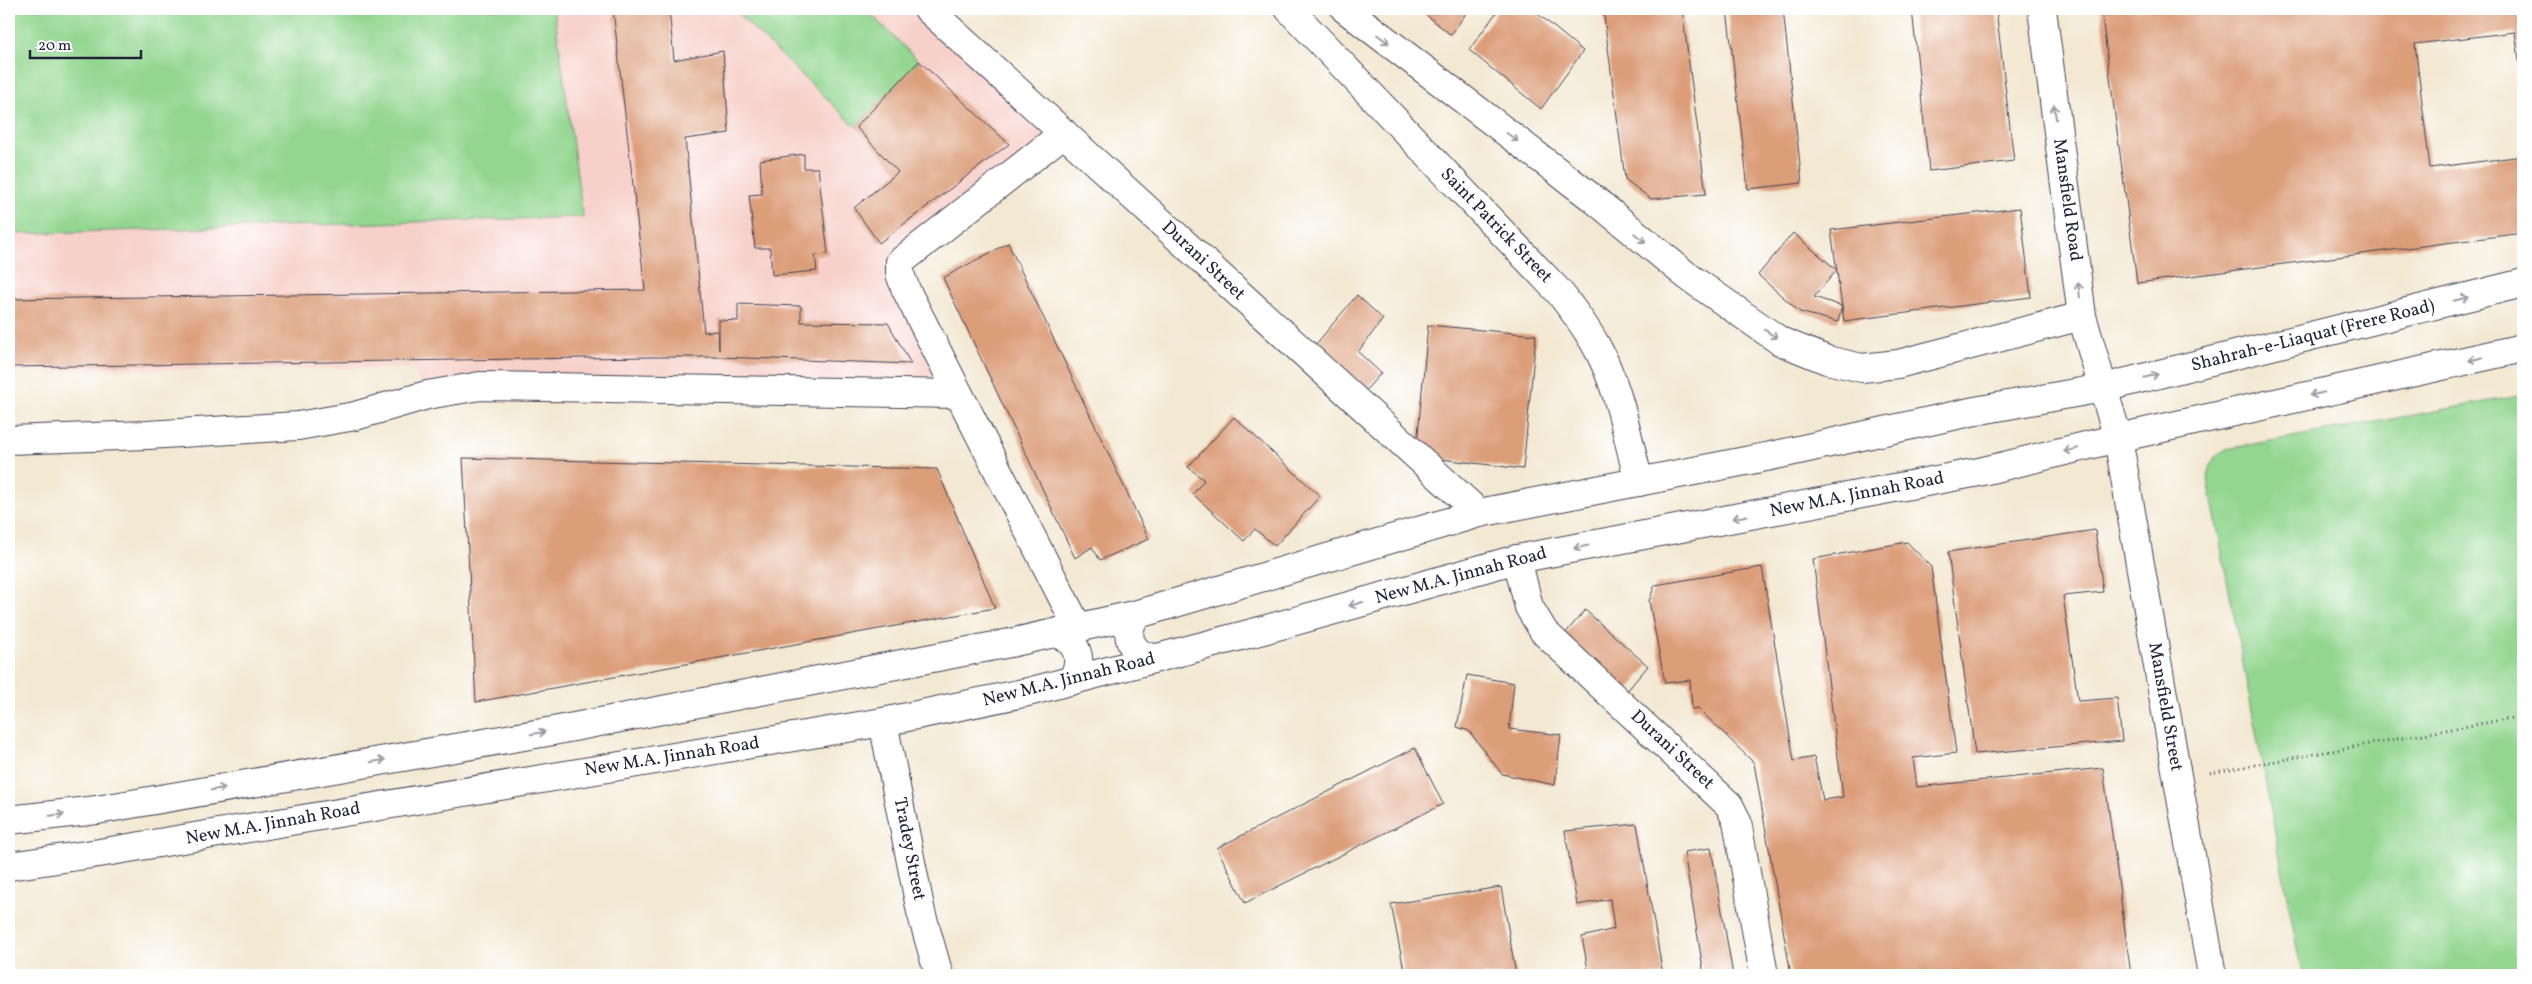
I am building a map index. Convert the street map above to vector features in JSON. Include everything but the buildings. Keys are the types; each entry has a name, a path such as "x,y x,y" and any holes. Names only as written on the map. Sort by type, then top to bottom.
{"main road":[{"name":"Durani Street","path":"928,9 1478,513"},
{"name":"Saint Patrick Street","path":"1289,9 1559,292 1579,318 1600,354 1615,390 1639,482"},
{"path":"1345,9 1594,200 1686,275 1780,341 1828,360 1862,368 1898,364 2082,316"},
{"name":"Mansfield Road","path":"2042,9 2082,316 2103,388"},
{"path":"1064,133 900,262 900,274 906,290 958,394 1079,656 1076,674 1071,681"},
{"name":"Shahrah-e-Liaquat (Frere Road)","path":"2103,388 2523,283"},
{"path":"2118,438 2523,348"},
{"path":"9,440 147,435 298,426 355,416 428,395 480,386 958,394"},
{"path":"9,820 97,810 553,731 1066,630 1138,614 1478,513 1771,456 1975,412 2103,388"},
{"name":"Mansfield Street","path":"2103,388 2118,438 2212,975"},
{"name":"New M.A. Jinnah Road","path":"9,866 99,853 884,722 1028,692 1071,681 1517,558 1979,472 2118,438"},
{"name":"Durani Street","path":"1517,558 1529,607 1544,632 1729,805 1737,821 1764,975"},
{"path":"1138,614 1130,627 1131,644 1142,656 1158,658"},
{"name":"Tradey Street","path":"884,722 922,912 939,975"}],"path":[{"path":"2178,779 2523,716"}],"shaded area":[{"path":"9,9 928,9 1064,133 900,262 958,394 427,395 413,368 9,371"}],"green space":[{"path":"9,9 554,9 583,217 9,234"},
{"path":"865,9 919,61 856,127 734,10"},
{"path":"2523,395 2523,975 2302,975 2207,474 2214,458 2226,449"}]}
